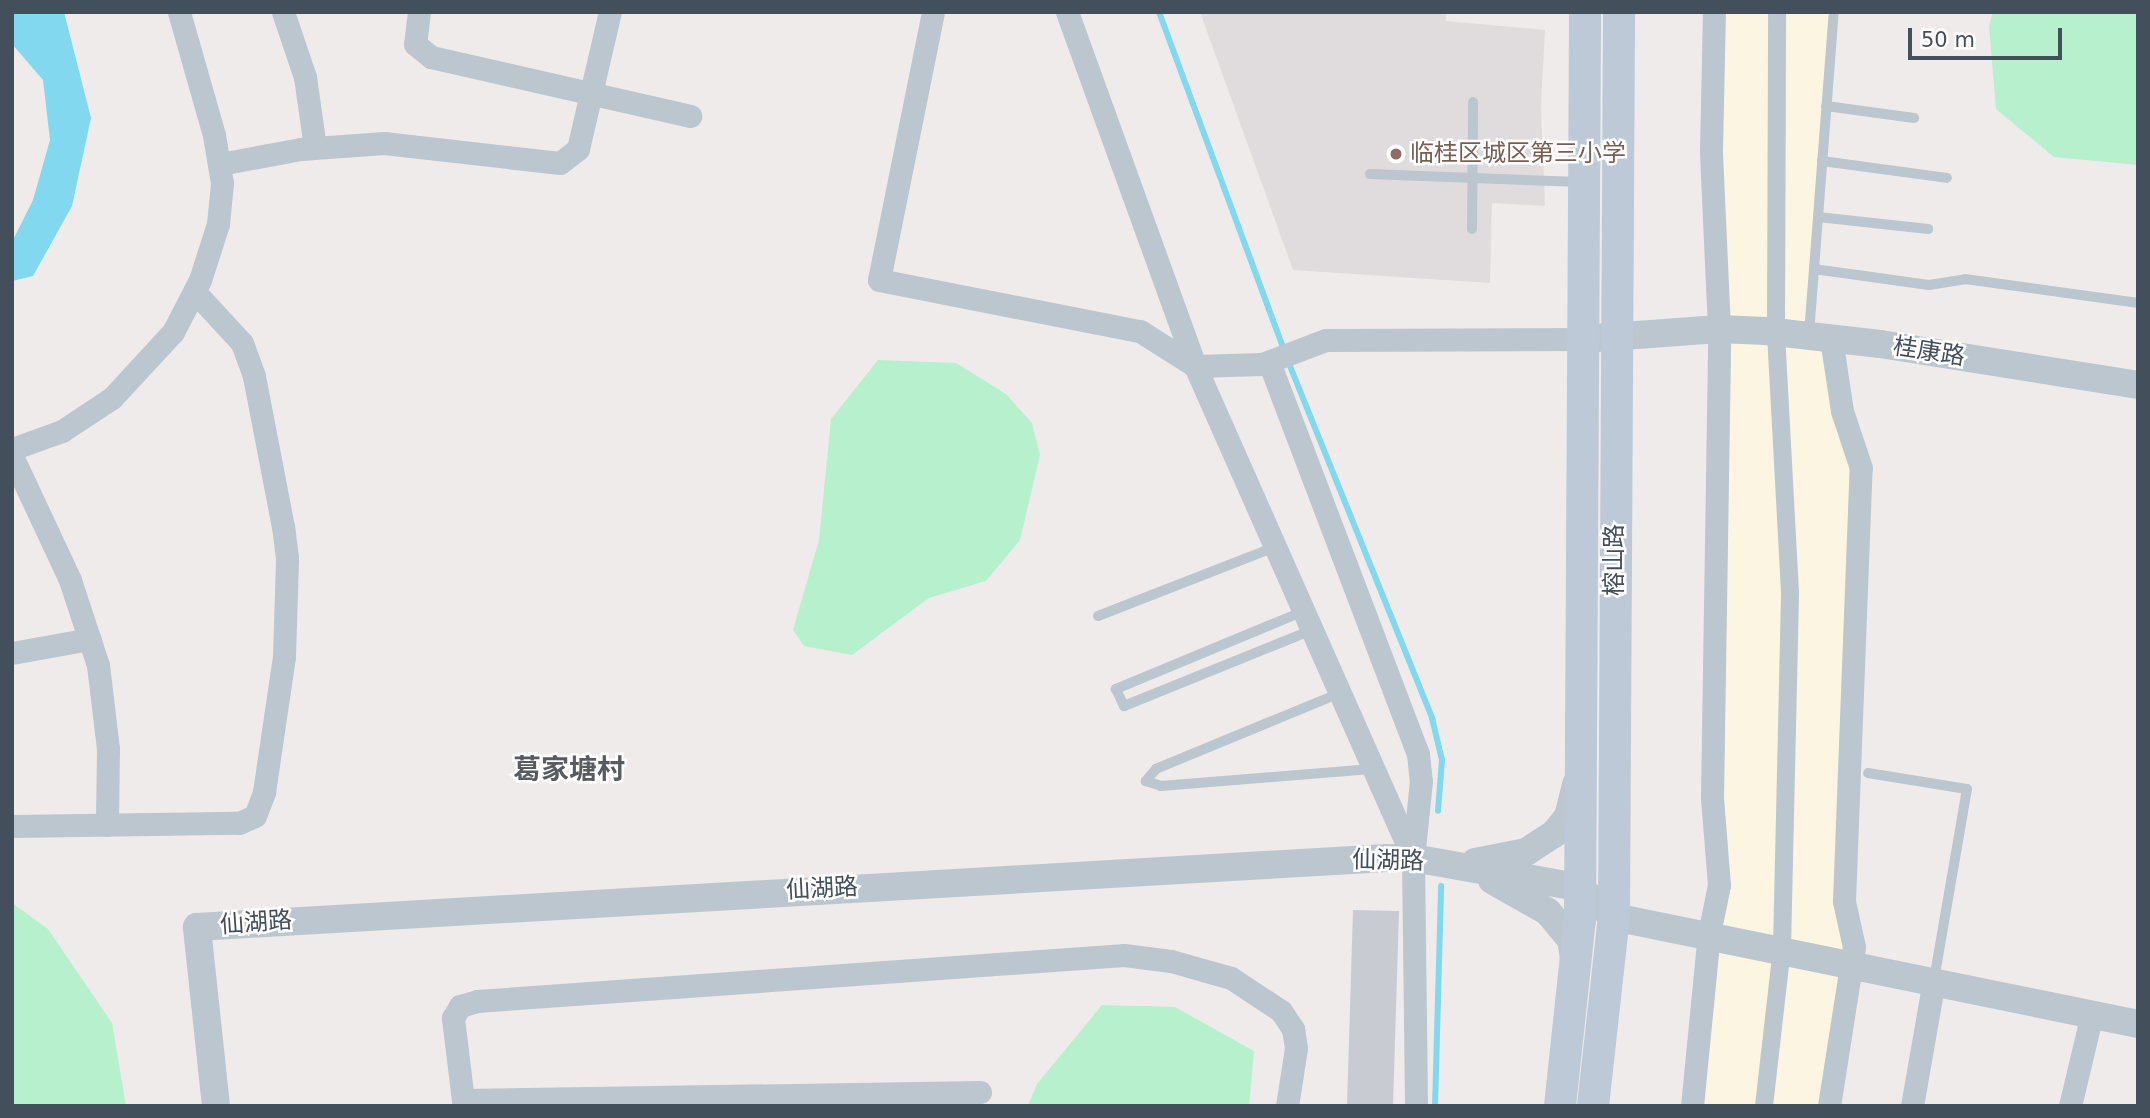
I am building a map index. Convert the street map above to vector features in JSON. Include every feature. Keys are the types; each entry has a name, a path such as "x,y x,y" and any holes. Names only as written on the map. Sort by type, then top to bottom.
{"main road":[{"name":"榕山路","path":"1560,1106 1575,963 1578,887 1585,12"},
{"name":"榕山路","path":"1593,1106 1614,917 1619,12"}],"street":[{"path":"12,449 62,431 112,398 173,332 195,292 218,224 220,164 179,12"},
{"path":"283,12 305,77 315,147"},
{"path":"419,12 414,40 426,55 690,116"},
{"path":"220,164 315,147 424,145 560,163 579,149 610,12"},
{"path":"933,12 879,280 1140,331 1195,366 1269,362 1326,340 1583,339"},
{"path":"1067,12 1195,366 1412,858"},
{"path":"1692,1106 1709,934 1719,885 1712,798 1719,329 1711,152 1714,12"},
{"path":"1764,1106 1782,948 1790,592 1776,332 1777,12"},
{"path":"12,826 239,824 255,816 264,792 284,656 283,527 254,376 242,343 195,292"},
{"name":"桂康路","path":"1583,339 1719,329 1776,332 2138,385"},
{"path":"1820,337 1861,468 1844,901 1854,947 1829,1106"},
{"path":"1269,362 1414,737 1421,781 1412,858 1416,1106"},
{"path":"12,456 70,580 90,639 106,723 107,825"},
{"path":"12,653 90,639"},
{"path":"1457,866 1526,852 1554,834 1568,817 1579,771"},
{"name":"仙湖路","path":"216,1106 197,927 1412,858 1578,887 1614,917"},
{"path":"1457,866 1513,888 1548,912 1571,939 1575,963"},
{"path":"1614,874 1625,904 1648,925"},
{"path":"1614,917 1852,962 2138,1024"},
{"path":"1610,950 1648,925"},
{"path":"980,1091 462,1103 453,1018 460,1006 477,1001 1124,955 1171,961 1231,978 1259,992 1281,1011 1293,1029 1296,1048 1287,1106"},
{"path":"1912,1106 1934,980"},
{"path":"2070,1106 2092,1014"}],"lane":[{"path":"1820,337 1814,269 1833,12"},
{"path":"1472,229 1473,102"},
{"path":"1826,106 1914,118"},
{"path":"1822,162 1947,178"},
{"path":"1370,174 1584,182"},
{"path":"1818,217 1928,229"},
{"path":"1814,269 1929,285 1965,279 2138,303"},
{"path":"1098,616 1275,547"},
{"path":"1308,620 1124,706 1116,689 1308,620"},
{"path":"1340,693 1156,769 1146,781 1161,786 1374,769"},
{"path":"1868,773 1967,789 1934,980"}],"shaded area":[{"name":"临桂区城区第三小学","path":"1200,12 1446,12 1446,21 1545,30 1541,105 1545,206 1492,203 1490,283 1293,270"},
{"path":"1714,12 1834,12 1809,336 1831,338 1856,449 1846,911 1829,1106 1692,1106 1709,934"}],"green space":[{"path":"1993,12 2138,12 2138,165 2054,157 1996,109 1989,26"},
{"path":"878,360 956,363 1006,394 1032,423 1040,455 1020,540 986,581 929,598 852,655 804,646 793,630 819,540 831,419"},
{"path":"12,903 48,929 112,1023 126,1106 12,1106"},
{"path":"1102,1005 1175,1007 1254,1051 1249,1106 1028,1106 1037,1084"}],"water":[{"path":"12,12 64,12 91,118 72,206 33,276 12,281 12,242 33,200 50,140 43,80 12,44"}],"building":[{"path":"1353,910 1399,911 1393,1106 1347,1106"}],"waterway":[{"path":"1159,12 1283,347"},
{"path":"1290,366 1432,718 1442,760 1438,811"},
{"path":"1435,1106 1441,886"}],"place":[{"name":"临桂区城区第三小学","path":"1396,154"}],"district":[{"name":"葛家塘村","path":"569,770"}]}
